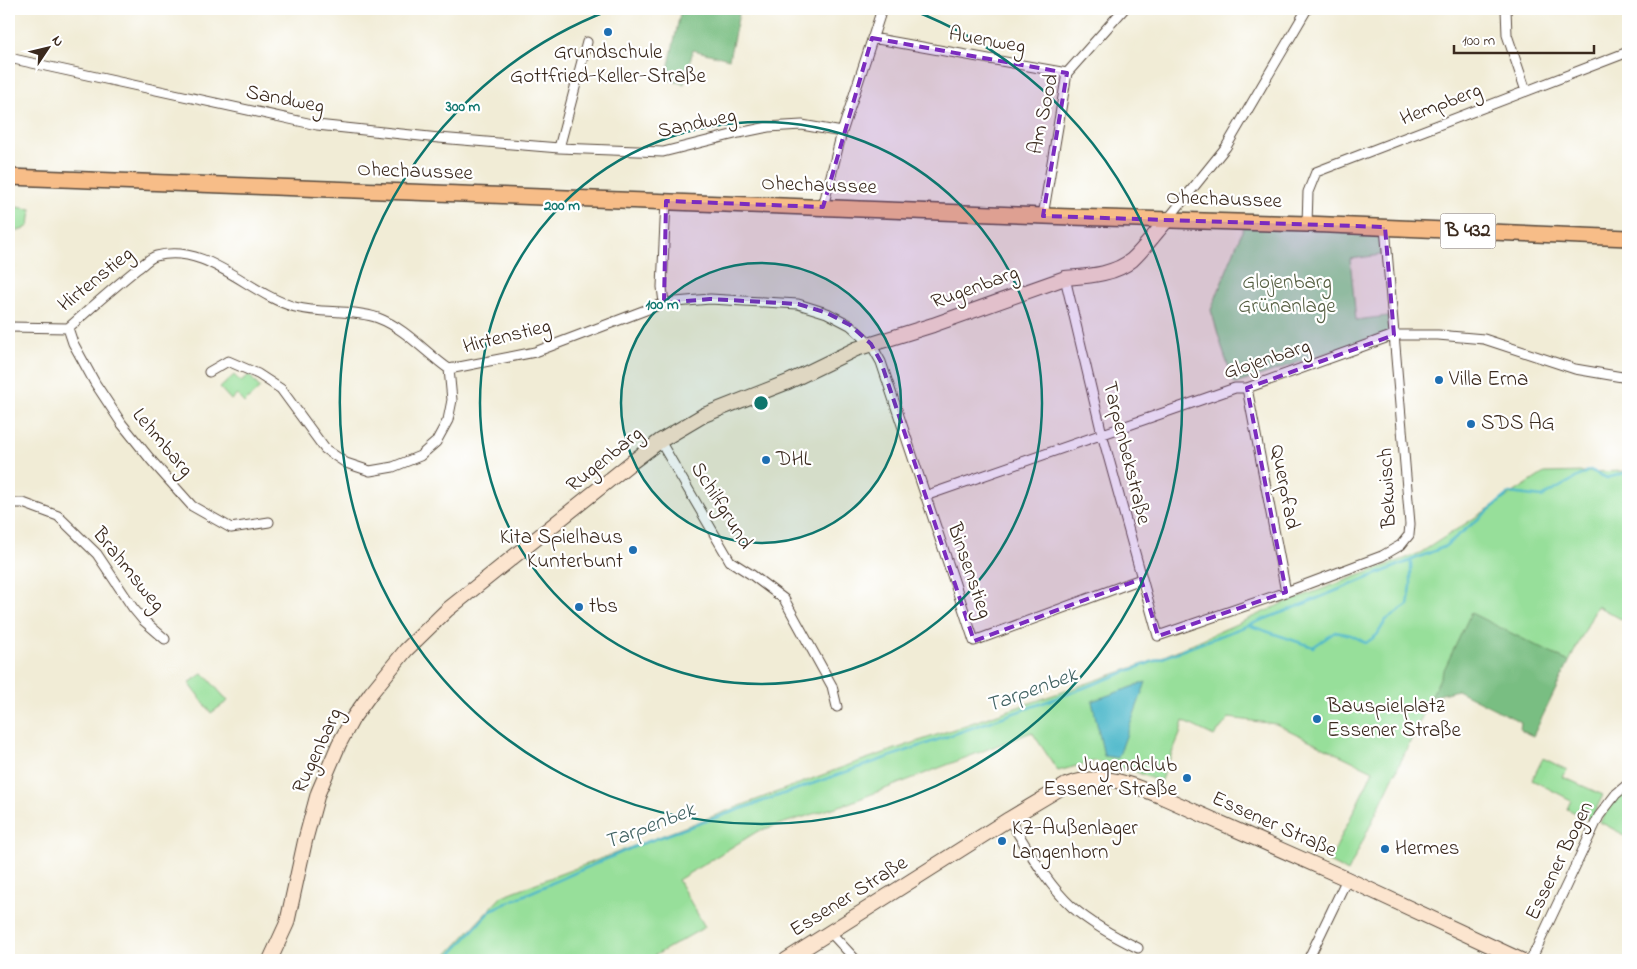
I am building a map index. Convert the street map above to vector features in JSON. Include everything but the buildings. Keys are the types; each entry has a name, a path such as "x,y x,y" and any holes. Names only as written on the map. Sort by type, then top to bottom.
{"main road":[{"name":"Ohechaussee","path":"9,177 1043,216 1307,224 1628,238"}],"street":[{"path":"823,207 842,132 882,9"},
{"name":"Am Sood","path":"1043,216 1067,73 1124,9"},
{"path":"1168,219 1226,147 1307,9"},
{"path":"1506,9 1508,35 1526,92"},
{"name":"Auenweg","path":"872,38 1067,73"},
{"path":"559,148 587,42"},
{"name":"Hempberg","path":"1307,224 1308,192 1316,172 1628,52"},
{"name":"Sandweg","path":"9,58 317,125 439,138 559,148 663,152 768,127 802,125 842,132"},
{"path":"664,303 662,287 666,201"},
{"name":"Rugenbarg","path":"270,960 287,923 305,841 318,793 339,744 353,718 371,693 406,650 447,610 632,462 660,441 708,413 780,386 856,349 1065,278 1102,274 1117,269 1131,261 1168,219"},
{"name":"Bekwisch","path":"1158,636 1286,592 1382,556 1401,545 1409,536 1410,524 1385,227"},
{"name":"Hirtenstieg","path":"9,327 68,328 110,290 154,256 174,254 193,258 221,268 259,292 294,307 378,318 402,332 432,358 449,369 535,352 664,303 710,299 798,304 827,312 850,325 871,344"},
{"name":"Tarpenbekstraße","path":"1065,278 1102,434 1158,636"},
{"name":"Lehmbarg","path":"68,328 73,343 122,424 192,506 231,528 269,522"},
{"name":"Glojenbarg","path":"925,496 1235,388 1247,388 1394,335 1438,335 1484,339 1575,368 1628,378"},
{"name":"Binsenstieg","path":"871,344 881,362 974,641 1141,578"},
{"path":"209,372 228,361 258,374 281,389 325,448 346,462 370,471 390,469 402,464 420,456 436,442 448,420 452,400 449,369"},
{"name":"Querpfad","path":"1247,388 1286,592"},
{"name":"Schilfgrund","path":"660,441 730,561 784,599 832,686 837,707"},
{"name":"Brahmsweg","path":"9,503 22,503 58,516 97,554 133,608 165,639"},
{"name":"Essener Straße","path":"786,960 1066,785 1088,779 1109,779 1129,783 1160,796 1347,879 1522,960"},
{"name":"Essener Bogen","path":"1531,960 1599,816 1611,799 1628,784"},
{"path":"1009,819 1044,874 1064,898 1090,920 1138,948"},
{"path":"1308,960 1347,879"},
{"path":"830,932 856,960"}],"highlighted area":[{"path":"872,38 1067,73 1043,216 1385,227 1394,335 1247,388 1286,592 1158,636 1141,579 974,641 881,362 871,344 850,325 827,313 798,304 710,299 664,303 666,201 823,207"}],"green space":[{"path":"681,9 740,9 729,59 693,50 684,84 666,79"},
{"path":"9,206 31,209 29,226 22,230 9,230"},
{"name":"Glojenbarg Grünanlage","path":"1244,226 1379,232 1381,255 1350,259 1356,320 1388,316 1389,332 1235,384 1211,310"},
{"path":"234,375 241,382 249,375 260,388 244,403 237,395 231,400 220,388"},
{"path":"1628,471 1628,612 1621,619 1597,606 1569,662 1471,614 1348,872 1329,862 1373,771 1276,724 1229,718 1214,736 1183,721 1180,734 1160,782 1134,771 1095,761 1058,771 1032,732 846,804 758,831 678,880 705,927 647,960 442,960 502,896 846,766 1155,660 1284,603 1420,553 1544,473"},
{"path":"1471,613 1569,662 1533,736 1520,730 1521,722 1457,690 1431,697"},
{"path":"203,673 228,701 211,713 189,683"},
{"path":"1543,758 1567,770 1563,777 1603,795 1591,820 1567,809 1571,800 1532,780"},
{"path":"1628,789 1628,837 1600,822 1614,801"}],"water":[{"path":"1146,682 1118,758 1104,756 1092,701"}],"waterway":[{"name":"Tarpenbek","path":"446,960 491,910 638,845 1057,698 1291,609 1444,547 1510,493 1542,497 1590,470 1607,478 1628,472"},
{"path":"1251,626 1313,647 1335,632 1351,635 1366,643 1377,635 1386,620 1408,605 1411,586 1411,560"}],"place":[{"name":"Grundschule Gottfried-Keller-Straße","path":"608,32"},
{"name":"Villa Erna","path":"1439,380"},
{"name":"SDS AG","path":"1471,424"},
{"name":"DHL","path":"766,460"},
{"name":"Kita Spielhaus Kunterbunt","path":"633,550"},
{"name":"tbs","path":"579,607"},
{"name":"Bauspielplatz Essener Straße","path":"1317,719"},
{"name":"Jugendclub Essener Straße","path":"1187,778"},
{"name":"KZ-Außenlager Langenhorn","path":"1002,841"},
{"name":"Hermes","path":"1385,849"}]}
